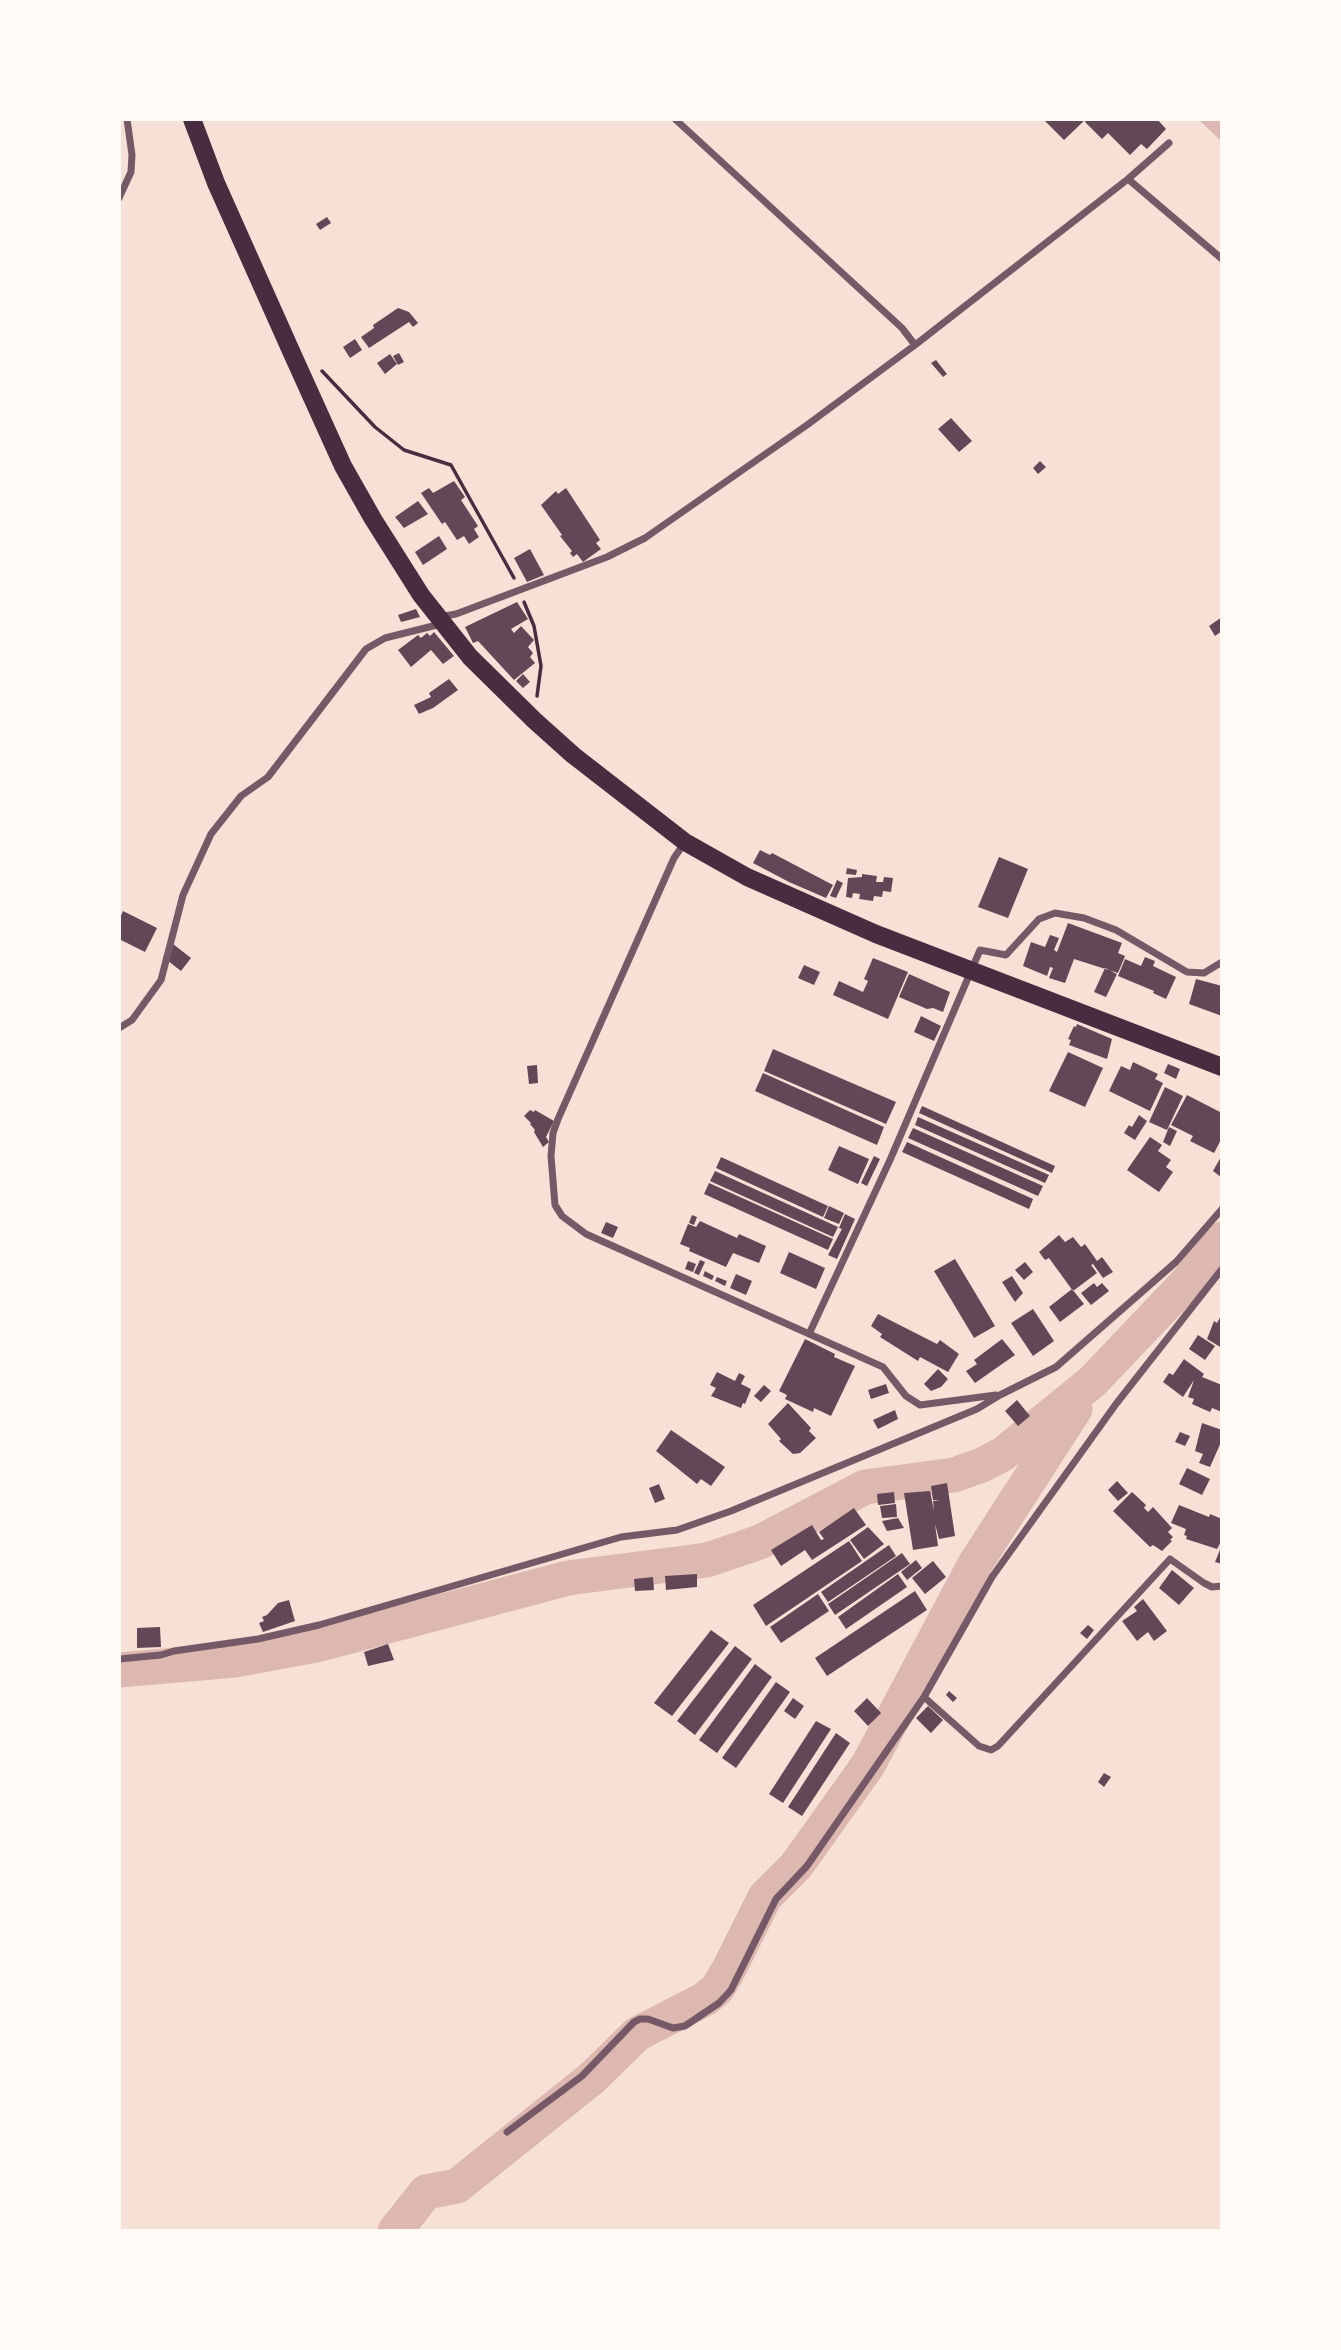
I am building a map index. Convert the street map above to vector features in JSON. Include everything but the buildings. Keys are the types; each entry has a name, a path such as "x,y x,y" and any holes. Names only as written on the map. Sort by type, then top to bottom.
{"main road":[{"path":"192,119 216,183 343,466 391,547 442,620 470,657 534,720 573,755 685,842 747,877 876,934 1222,1067"}],"street":[{"path":"119,198 131,172 132,155 127,119"},
{"path":"675,119 902,328 915,345"},
{"path":"119,1028 132,1020 161,980 183,895 211,834 241,796 268,777 366,649 385,638 442,620 607,557 645,538 807,425 915,345 1128,179 1169,142"},
{"path":"1128,179 1222,259"},
{"path":"685,842 674,858 556,1126 551,1156 555,1205 562,1216 586,1234 883,1367 906,1396 920,1405 1000,1395"},
{"path":"809,1334 980,950 1006,955 1039,919 1055,913 1084,918 1116,930 1187,972 1204,973 1222,962"},
{"path":"119,1659 161,1656 174,1651 258,1639 307,1628 621,1538 677,1530 731,1511 977,1409 1056,1367 1176,1262 1222,1209"},
{"path":"508,2132 582,2076 634,2022 648,2019 673,2028 685,2026 719,2003 731,1990 776,1899 807,1866 924,1696 992,1577 1116,1404 1222,1269"},
{"path":"924,1696 979,1746 991,1750 998,1746 1170,1559 1203,1583 1212,1587 1222,1586"}],"path":[{"path":"321,370 375,427 404,450 451,465 520,590 534,626 541,666 534,720"}],"shaded area":[{"path":"1198,119 1222,119 1222,142"}],"waterway":[{"path":"119,1670 235,1660 316,1645 568,1578 707,1560 760,1542 865,1487 954,1475 982,1465 1003,1454 1092,1382 1189,1280 1222,1239"},
{"path":"395,2231 426,2192 457,2186 592,2078 637,2034 705,1999 717,1989 765,1897 796,1866 868,1765 975,1564 1075,1409"}]}
